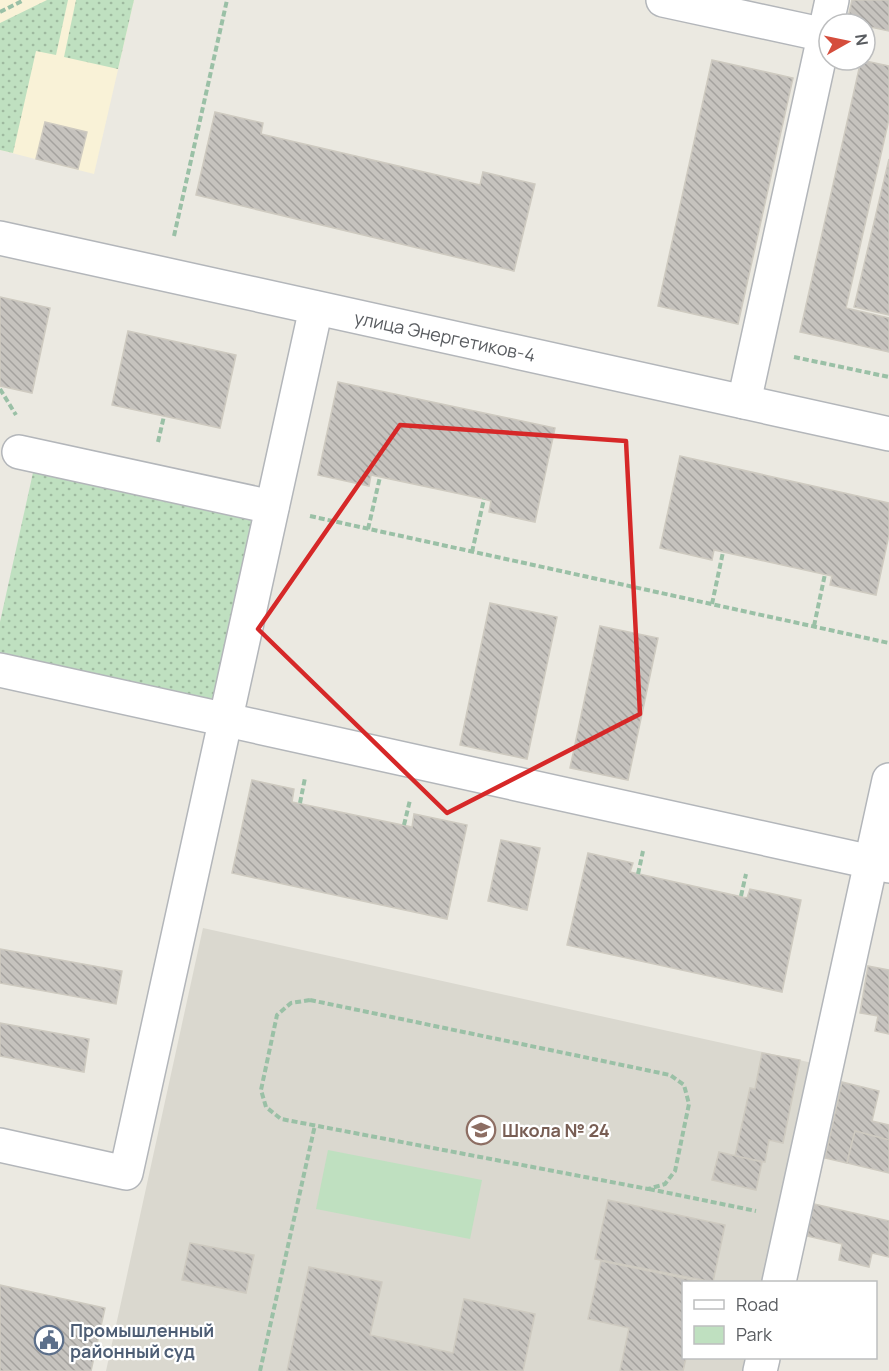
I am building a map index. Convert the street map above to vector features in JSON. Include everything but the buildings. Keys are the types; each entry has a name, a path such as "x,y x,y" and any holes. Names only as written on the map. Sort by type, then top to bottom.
{"street":[{"path":"663,0 817,33"},
{"path":"744,402 817,71"},
{"name":"улица Энергетиков-4","path":"0,238 889,434"},
{"path":"0,1145 126,1173 316,308"},
{"path":"19,452 272,507"},
{"path":"0,670 880,864"},
{"path":"779,1281 880,864 889,780"}],"path":[{"path":"0,12 24,0"},
{"path":"165,275 227,0"},
{"path":"794,357 889,377"},
{"path":"368,529 380,477"},
{"path":"472,552 484,499"},
{"path":"272,507 889,643"},
{"path":"712,604 723,552"},
{"path":"814,626 825,574"},
{"path":"648,1189 664,1184 675,1171 689,1104 684,1085 670,1075 310,1000 291,1003 277,1015 261,1090 266,1107 281,1119 793,1218"},
{"path":"260,1371 315,1125"}],"highlighted area":[{"path":"400,425 626,441 640,714 447,813 258,629"}],"shaded area":[{"path":"0,0 134,0 94,174 0,150"},
{"name":"Школа № 24","path":"203,928 817,1064 768,1281 682,1281 682,1359 751,1359 748,1371 106,1371"}],"green space":[{"path":"47,0 68,0 56,55 36,51 13,153 0,150 0,23"},
{"path":"76,0 134,0 118,69 64,57"},
{"path":"34,468 257,518 216,702 0,654 0,622"},
{"path":"328,1150 482,1180 470,1239 316,1209"}],"place":[{"name":"Школа № 24","path":"481,1130"},
{"name":"Промышленный районный суд","path":"49,1340"}]}
